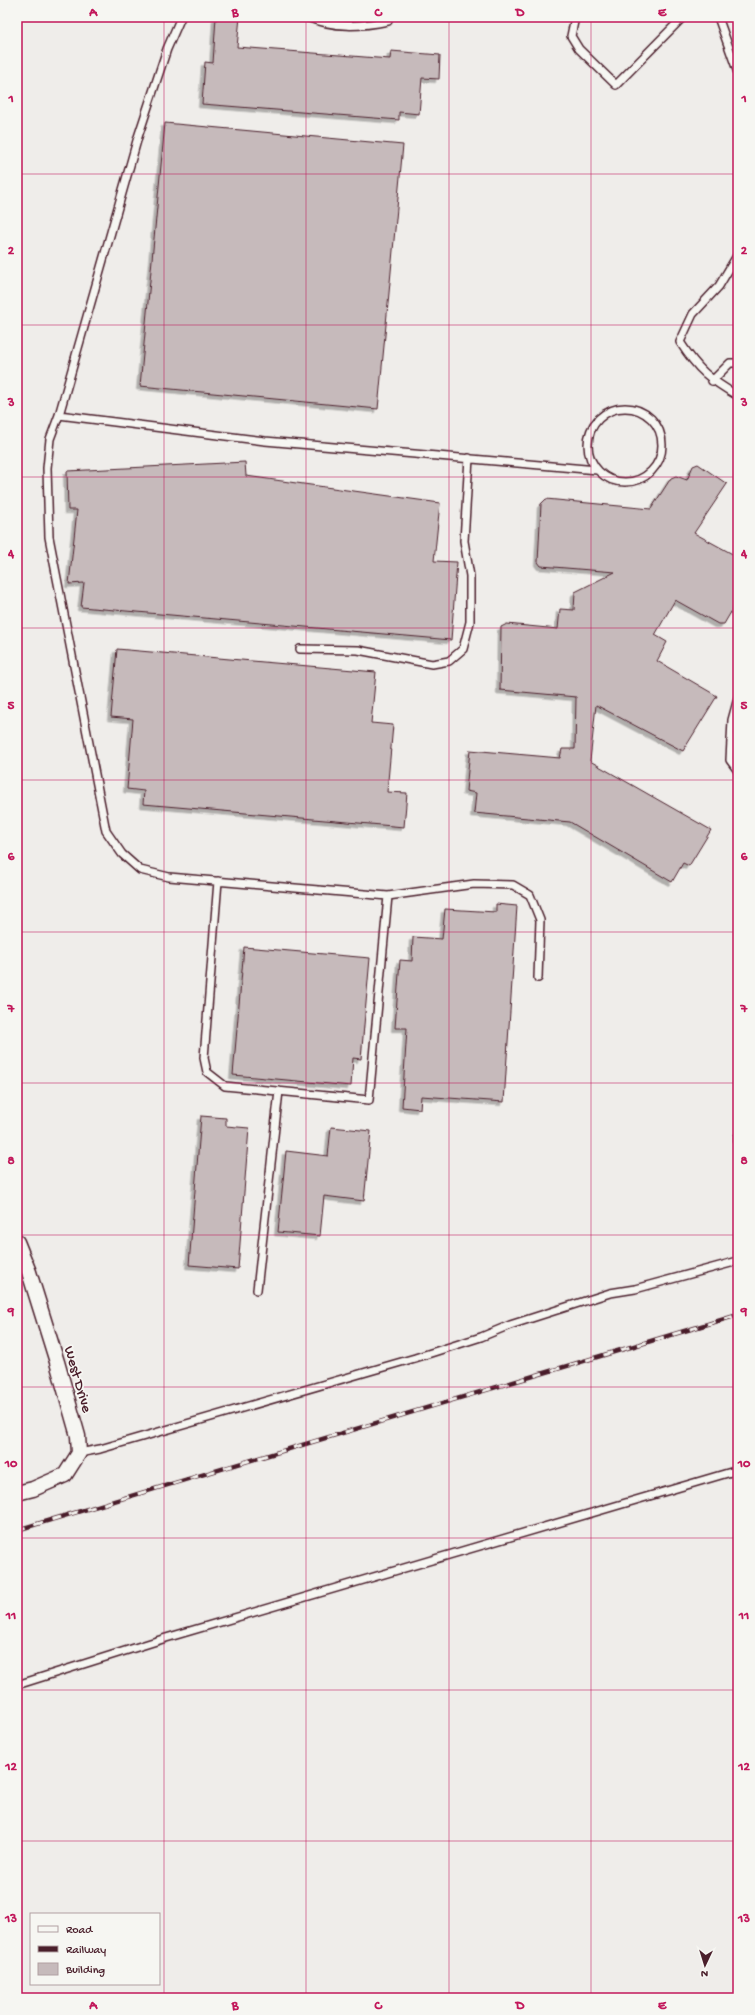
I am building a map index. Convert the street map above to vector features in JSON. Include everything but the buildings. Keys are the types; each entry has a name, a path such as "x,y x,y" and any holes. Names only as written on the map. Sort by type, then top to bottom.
{"street":[{"name":"West Drive","path":"17,1242 29,1272 57,1362 78,1436 79,1453"},
{"path":"17,1493 33,1489 65,1475 79,1453"}],"lane":[{"path":"181,17 167,49 138,137 59,415 50,439 47,468 49,537 106,832 122,854 140,870 169,877 388,896 474,884 513,885 530,895 540,920 538,978"},
{"path":"307,17 319,22 358,27 388,21"},
{"path":"575,17 571,36 579,49 616,85 683,17"},
{"path":"718,17 738,73"},
{"path":"738,254 719,286 693,314 680,342 693,362 712,381 738,396"},
{"path":"712,381 730,363 738,363"},
{"path":"59,415 265,441 597,470 604,476 621,482 638,480 646,476 658,463 661,454 661,437 653,421 646,415 630,409 612,411 597,421 589,437 588,446 589,454 597,470"},
{"path":"300,649 358,650 432,664 449,661 463,649 470,622 470,576 464,541 469,458"},
{"path":"738,698 732,720 730,760 738,771"},
{"path":"218,881 204,1058 207,1072 225,1086 369,1100 388,896"},
{"path":"257,1290 279,1091"},
{"path":"738,1138 738,1151"},
{"path":"79,1453 100,1449 415,1358 481,1337 510,1325 610,1293 635,1289 738,1261"},
{"path":"17,1685 174,1636 738,1470"}],"railway":[{"path":"17,1530 738,1315"}]}
